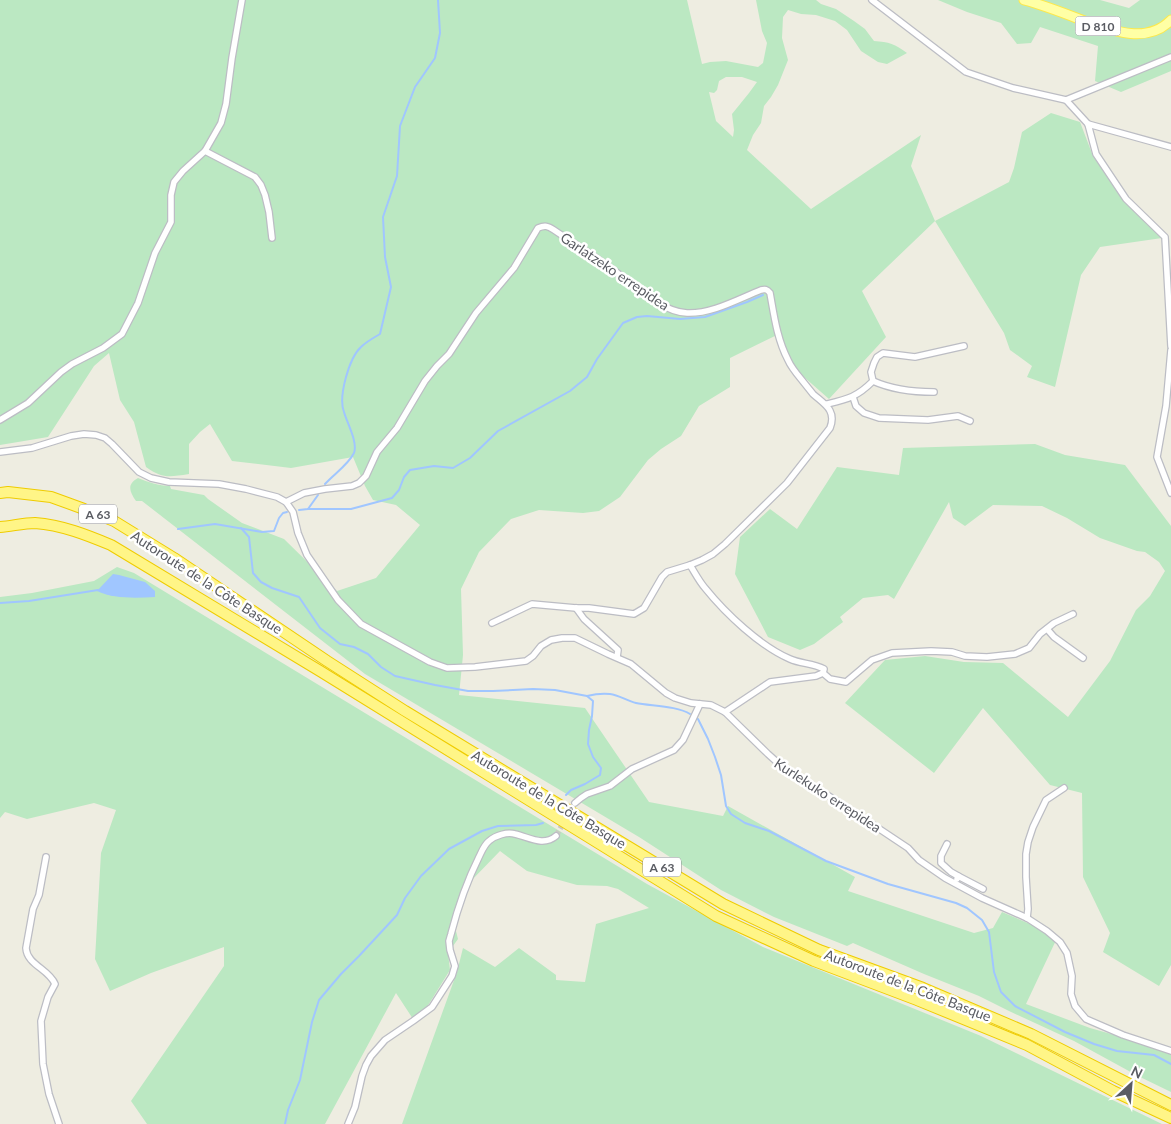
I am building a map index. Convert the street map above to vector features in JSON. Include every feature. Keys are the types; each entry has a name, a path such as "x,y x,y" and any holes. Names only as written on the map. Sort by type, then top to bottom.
{"highway":[{"name":"Autoroute de la Côte Basque","path":"0,493 8,492 52,497 84,508 114,522 174,558 327,661 420,720 723,904 819,950 923,988 1032,1034 1171,1105"},
{"name":"Autoroute de la Côte Basque","path":"0,527 34,523 58,526 111,545 320,671 716,916 814,961 1027,1044 1114,1091 1171,1118"}],"main road":[{"name":"D 810","path":"1024,0 1117,32 1147,33 1160,29 1171,20"}],"street":[{"path":"0,420 28,403 60,372 103,348 122,334 138,303 156,253 171,222 171,195 174,182 205,150 220,123 226,104 242,0"},
{"path":"872,0 966,72 1013,88 1066,100 1088,124 1096,154 1126,199 1166,237 1171,348 1168,408 1157,457 1171,492"},
{"path":"1066,100 1171,56"},
{"path":"1088,124 1171,147"},
{"path":"205,150 255,177 265,195 272,238"},
{"name":"Garlatzeko errepidea","path":"286,502 304,493 352,486 359,483 366,476 377,452 397,428 425,382 449,354 476,313 514,268 538,228 543,226 548,226 611,268 658,303 675,312 693,313 707,310 723,306 761,290 768,291 780,339 788,361 806,386 826,404"},
{"path":"873,381 871,372 874,363 877,357 883,353 915,357 964,346"},
{"path":"873,381 907,391 934,392"},
{"path":"492,623 532,604 589,608 634,614 644,608 662,577 668,572 690,566 713,554 788,483 830,428 832,422 831,414 826,404 853,397 866,389 873,381"},
{"path":"853,397 856,406 864,413 879,418 928,420 958,416 970,421"},
{"path":"0,452 32,448 71,436 96,435 105,438 139,472 151,478 169,482 219,484 277,497 286,502"},
{"name":"Kurlekuko errepidea","path":"286,502 293,512 298,533 307,555 338,600 361,624 430,662 447,668 526,661 541,646 551,640 575,638 631,664 666,693 683,701 716,706 725,712 778,763 908,848 919,860 954,883 982,898 1028,918 1047,931 1060,942 1067,952 1075,1006 1086,1018 1123,1035 1171,1050"},
{"path":"690,566 705,588 732,618 769,648 791,660 824,669 823,673 830,678 846,682 872,660 892,653 931,651 952,652 965,656 1015,654 1029,648 1040,634 1054,623 1073,614"},
{"path":"576,608 584,619 618,650 617,657"},
{"path":"1047,629 1054,637 1083,658"},
{"path":"725,712 770,682 816,676 823,673"},
{"path":"575,803 587,794 610,786 632,769 674,750 683,740 700,704"},
{"path":"1028,918 1026,877 1028,842 1046,800 1064,788"},
{"path":"348,1124 355,1107 362,1076 371,1056 385,1040 432,1007 452,976 455,966 449,941 468,881 485,845 497,836 506,834 514,834 540,841 548,841 556,836"},
{"path":"947,844 940,863 951,872 983,889"},
{"path":"46,857 39,895 33,910 26,954 53,978 55,984 48,997 41,1021 43,1064 49,1094 59,1124"},
{"path":"954,883 958,876"}],"green space":[{"path":"0,0 687,0 702,64 726,61 758,67 763,63 767,43 762,31 756,0 816,0 821,4 836,9 865,29 874,41 892,44 907,53 887,64 878,62 861,51 847,30 835,21 816,15 801,14 788,10 783,17 782,38 788,60 778,85 764,106 761,123 753,135 747,150 811,209 921,135 911,166 935,221 862,291 886,337 829,399 796,370 777,335 730,358 730,387 699,406 681,436 648,460 620,497 599,511 583,513 539,510 511,519 479,552 461,589 463,655 459,695 585,708 649,802 723,816 728,806 855,877 848,891 974,933 993,928 1002,912 1058,936 1026,1004 1090,1028 1171,1051 1171,1092 1074,1041 979,996 853,943 847,946 774,917 721,890 639,837 365,674 142,501 136,501 130,488 134,480 138,478 158,485 170,486 171,489 204,495 242,523 284,539 337,591 376,578 420,525 396,505 373,500 353,457 291,468 232,461 210,424 189,444 189,474 171,476 157,474 146,467 134,422 120,400 109,353 94,366 48,437 0,445","holes":["726,77 742,77 757,82 732,114 733,137 716,121 709,92 714,93 717,90 719,81"]},
{"path":"938,0 1100,0 1129,8 1140,0 1171,0 1171,71 1121,92 1095,81 1098,46 1040,27 1031,43 1017,44 1001,23"},
{"path":"1051,113 1080,122 1093,156 1124,200 1162,238 1100,247 1081,275 1055,387 1027,377 1032,366 1010,350 1004,333 935,221 1009,182 1022,132"},
{"path":"1035,444 1065,455 1125,465 1171,526 1171,965 1159,986 1103,952 1110,933 1083,877 1082,793 1050,785 983,708 934,773 845,703 885,660 925,656 964,662 1003,663 1068,717 1110,661 1136,610 1150,596 1165,571 1159,562 1145,552 1100,538 1067,518 1042,506 993,505 965,526 953,518 949,502 894,599 888,595 863,598 840,617 843,622 814,644 800,650 768,637 735,574 740,537 770,509 797,529 837,467 899,475 903,448"},
{"path":"117,567 134,573 647,884 763,947 981,1036 1162,1124 402,1124 457,972 463,948 495,967 519,948 556,975 556,980 585,982 596,924 649,908 618,889 607,886 577,885 527,871 500,851 470,882 455,927 458,939 448,953 450,970 427,1007 413,1019 396,993 325,1124 147,1124 131,1101 224,966 224,947 151,973 110,991 95,959 101,853 116,810 94,803 27,819 5,812 0,818 0,597 94,581"}],"water":[{"path":"113,574 145,582 155,591 155,597 117,597 97,591"}],"waterway":[{"path":"325,484 345,465 355,449 355,443 345,416 342,397 352,360 365,343 380,334 391,287 385,257 383,217 397,176 400,126 415,87 435,58 440,33 438,0"},
{"path":"308,509 351,509 392,498 399,490 404,477 410,470 434,466 453,468 470,458 498,431 570,391 587,377 597,359 623,323 637,317 647,316 680,319 705,317 763,295"},
{"path":"299,510 308,509 318,495"},
{"path":"178,529 215,524 262,532 274,531 279,518 283,513 287,512"},
{"path":"241,528 249,537 253,573 261,582 272,588 299,597 320,628 340,644 354,647 368,654 381,667 395,676 468,691 533,689 555,690 587,696 593,701 588,744 593,757 601,768 600,775 571,790 566,795"},
{"path":"0,603 29,601 98,590"},
{"path":"587,696 610,694 636,703 672,708 690,714"},
{"path":"698,719 715,757 721,775 726,806 731,814 745,823 769,831 826,861 888,884 956,903 967,908 982,920 989,932 994,972 1001,992 1015,1006 1065,1032 1094,1044 1117,1051 1154,1055 1171,1064"},
{"path":"285,1124 288,1110 300,1080 312,1022 319,1000 397,915 405,898 421,876 449,849 482,831 498,826 536,825 543,823"}],"tunnel":[{"path":"556,836 571,809"}]}
